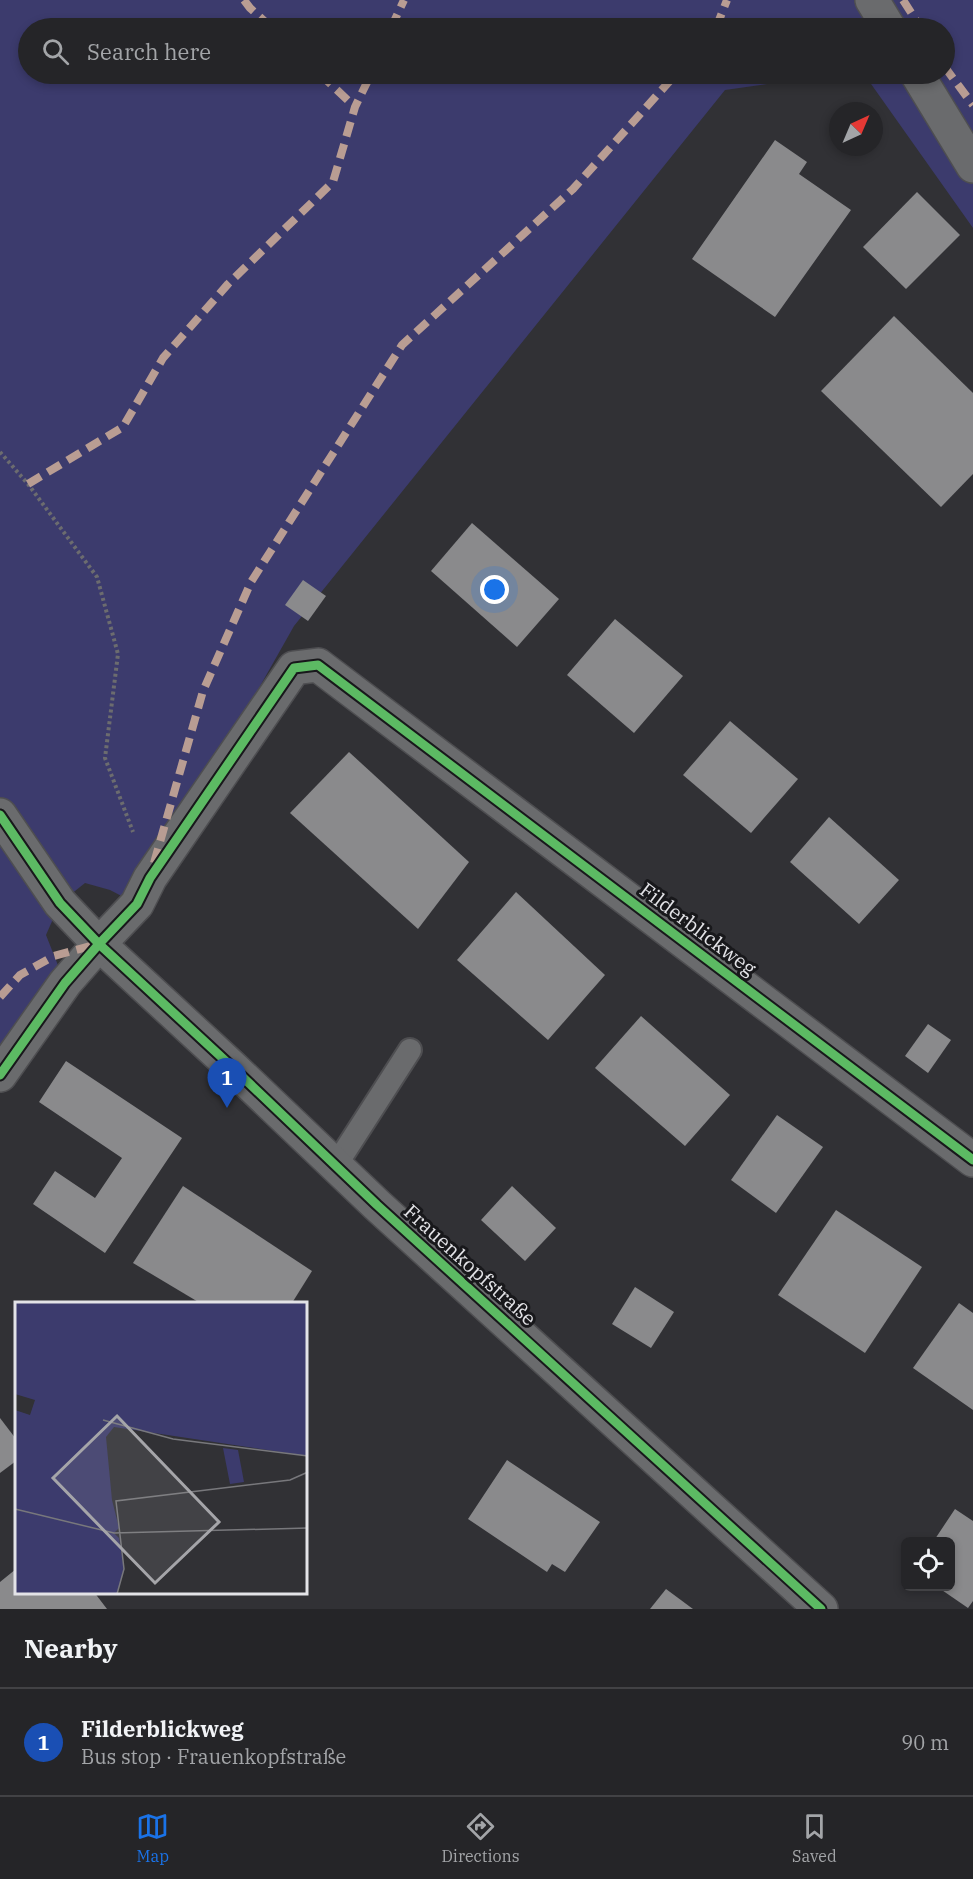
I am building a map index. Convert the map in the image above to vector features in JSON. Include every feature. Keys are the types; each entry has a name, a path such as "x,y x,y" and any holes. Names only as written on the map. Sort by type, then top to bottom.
{"street":[{"path":"872,0 883,18"},
{"path":"923,84 973,166"},
{"name":"Filderblickweg","path":"0,1075 65,983 137,904 150,878 294,668 318,664 973,1160"},
{"name":"Frauenkopfstraße","path":"0,815 60,903 99,944 377,1205 821,1609"}],"lane":[{"path":"336,1165 410,1050"}],"path":[{"path":"0,452 28,484 97,577 118,654 105,758 150,878"}],"shaded area":[{"path":"0,0 973,0 973,228 871,84 955,84 955,18 18,18 18,84 767,84 725,90 294,626 137,904 110,890 85,883 60,903 46,935 65,983 0,1075"}],"building":[{"path":"775,140 807,162 799,174 851,210 775,317 692,259"},
{"path":"917,192 960,235 906,289 863,247"},
{"path":"894,316 973,393 973,474 941,507 821,391"},
{"path":"472,523 559,599 517,647 431,571"},
{"path":"303,580 326,596 308,621 285,605"},
{"path":"615,619 683,676 634,733 567,675"},
{"path":"730,721 798,779 751,833 683,775"},
{"path":"349,752 469,862 418,929 290,813"},
{"path":"829,817 899,880 859,924 790,862"},
{"path":"516,892 605,975 548,1040 457,960"},
{"path":"641,1016 730,1095 685,1146 595,1068"},
{"path":"928,1024 951,1040 928,1073 905,1056"},
{"path":"66,1061 182,1138 105,1253 33,1204 55,1171 95,1198 122,1158 39,1102"},
{"path":"777,1115 823,1147 776,1213 731,1180"},
{"path":"183,1186 312,1271 293,1302 198,1302 133,1263"},
{"path":"512,1186 556,1228 525,1261 481,1220"},
{"path":"836,1210 922,1267 865,1353 778,1295"},
{"path":"635,1287 674,1312 651,1348 612,1324"},
{"path":"959,1303 973,1313 973,1410 913,1368"},
{"path":"0,1418 15,1438 15,1462 0,1473"},
{"path":"507,1460 600,1522 565,1572 552,1564 547,1572 468,1519"},
{"path":"955,1509 973,1521 973,1601 968,1608 943,1591 955,1591 955,1537 936,1537"},
{"path":"15,1570 15,1594 96,1594 107,1609 0,1609 0,1582"},
{"path":"666,1589 693,1609 650,1609"}],"marked path":[{"path":"244,0 261,18"},
{"path":"396,18 404,0"},
{"path":"720,18 727,0"},
{"path":"903,0 915,18"},
{"path":"955,81 973,105"},
{"path":"331,84 355,107"},
{"path":"28,484 123,427 163,358 228,284 333,182 355,107 366,84"},
{"path":"154,863 203,691 251,582 402,345 573,189 667,84"},
{"path":"0,997 20,975 54,956 98,944"}],"cycle path":[{"path":"0,1075 65,983 137,904 150,878 294,668 318,665 973,1160"},
{"path":"0,815 60,903 99,944 377,1205 821,1609"}],"place":[{"name":"Filderblickweg","path":"227,1108"}]}
